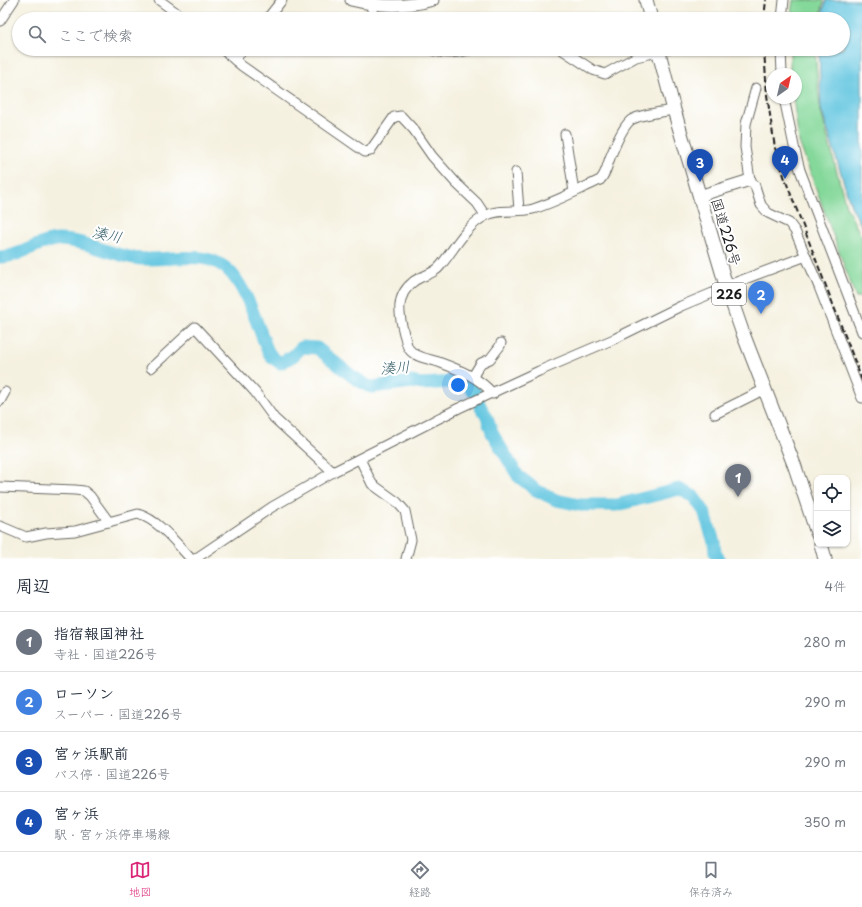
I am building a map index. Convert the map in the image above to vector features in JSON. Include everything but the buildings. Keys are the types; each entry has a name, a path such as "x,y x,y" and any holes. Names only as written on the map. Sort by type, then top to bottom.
{"highway":[{"path":"646,0 649,12"},
{"name":"国道226号","path":"663,56 674,110 727,287 795,467 814,524"},
{"path":"821,547 825,559"}],"main road":[{"path":"351,0 393,6 418,4 432,0"},
{"path":"699,196 750,180"}],"street":[{"path":"0,21 14,0"},
{"path":"158,0 175,12"},
{"path":"273,12 282,0"},
{"path":"783,12 784,0"},
{"path":"371,4 372,12"},
{"path":"230,56 365,152 372,148 394,117 401,116 414,130 432,156 456,183 477,203 485,215"},
{"path":"235,60 238,56"},
{"path":"572,56 598,73 605,74 640,56"},
{"path":"781,56 782,68"},
{"path":"756,88 746,124 745,147 750,180 755,186 760,205 768,213 789,223 795,231 819,287 862,398"},
{"path":"785,104 800,170 862,332"},
{"path":"490,395 486,385 473,376 442,363 414,354 408,348 399,310 401,298 407,288 414,280 432,273 440,267 468,229 485,215 497,212 531,209 600,180 603,178 616,143 631,120 674,110"},
{"path":"565,134 574,192"},
{"path":"516,172 519,210"},
{"path":"194,559 272,507 333,472 539,371 614,339 681,306 806,256"},
{"path":"151,368 195,327 255,392 274,418 333,472"},
{"path":"473,376 481,363 490,359 501,343"},
{"path":"715,414 765,389"},
{"path":"0,401 5,392"},
{"path":"360,459 372,484 397,502 405,511 411,540 406,559"},
{"path":"0,487 84,491 90,496 109,522"},
{"path":"0,526 26,538 46,533 75,531 138,514 155,522 191,559"}],"green space":[{"path":"793,0 824,0 821,12 791,12"},
{"path":"790,56 816,56 820,108 846,206 862,238 862,296 856,298 799,142 794,104 802,104 802,68 790,68"}],"water":[{"path":"826,0 862,0 862,227 851,206 821,109 819,56 850,56 850,12 823,12"}],"waterway":[{"name":"湊川","path":"0,257 15,254 50,241 66,240 86,244 134,258 159,259 186,257 211,260 222,265 237,281 249,304 268,351 272,357 280,363 293,356 302,347 317,348 352,376 372,387 412,382 422,384 453,382 467,385 475,392 480,406 487,417 492,433 518,476 536,490 556,500 580,505 617,505 679,489 693,496 704,511 714,542 715,553 719,559"}],"railway":[{"path":"765,12 766,0"},
{"path":"764,56 767,95 775,148 785,179 862,380"}],"place":[{"name":"宮ヶ浜","path":"785,179"},
{"name":"宮ヶ浜駅前","path":"700,182"},
{"name":"ローソン","path":"761,314"},
{"name":"指宿報国神社","path":"738,497"}]}
